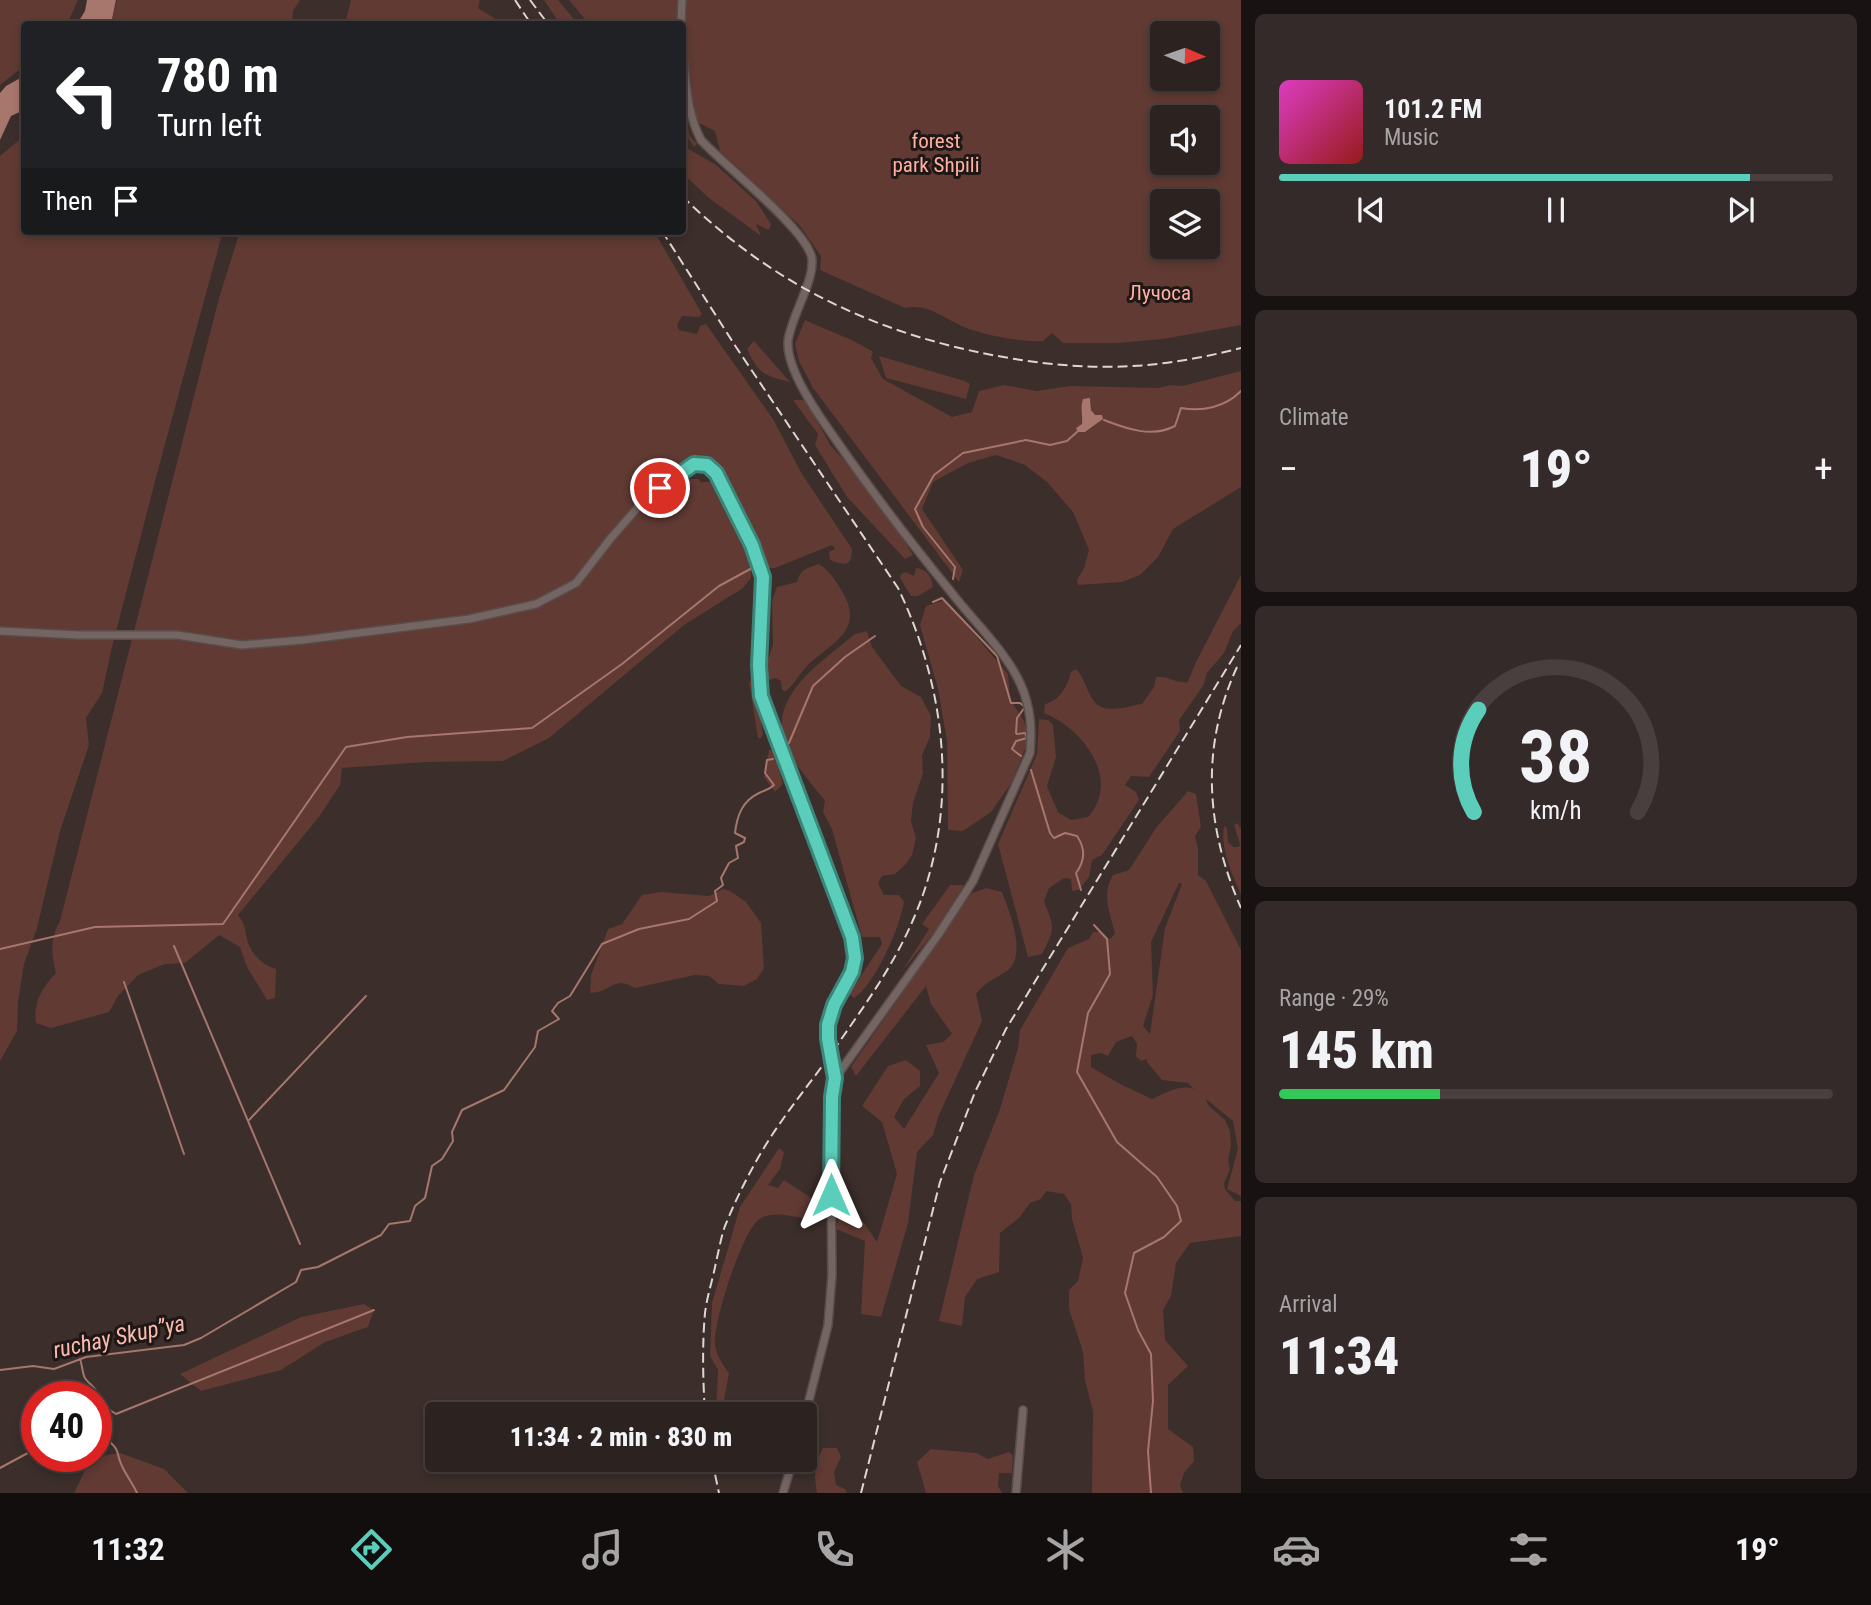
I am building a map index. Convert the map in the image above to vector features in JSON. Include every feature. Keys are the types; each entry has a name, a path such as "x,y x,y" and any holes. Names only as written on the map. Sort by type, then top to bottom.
{"street":[{"path":"681,21 682,0"},
{"path":"686,84 695,129 701,140 798,234 811,256 811,272 793,319 788,343 791,361 802,385 837,442 1006,660 1020,684 1029,709 1032,730 1030,753 972,881 938,935 835,1078"},
{"path":"0,631 78,635 177,635 242,645 468,619 536,604 576,583 646,498 694,464 707,465 716,473 752,545 763,577 759,665 761,696 852,937 855,958 852,972 834,1005 828,1025 835,1078 832,1097 832,1275 828,1325 809,1402"},
{"path":"1016,1493 1023,1410"},
{"path":"783,1493 789,1472"}],"green space":[{"path":"0,0 78,0 68,21 21,21 21,68 0,85"},
{"path":"117,0 300,0 293,11 292,21 112,21"},
{"path":"351,0 480,0 478,8 499,21 346,21"},
{"path":"544,0 558,0 576,21 558,21"},
{"name":"forest park Shpili","path":"569,0 1241,0 1241,325 1163,339 1118,343 1063,343 1052,333 1043,341 998,337 964,327 931,310 905,308 820,270 821,256 800,226 720,151 715,131 687,117 689,135 697,144 694,147 686,135 686,21 586,21"},
{"path":"21,138 21,235 222,235 158,470 102,693 86,718 89,745 60,831 37,928 24,964 17,1031 0,1061 0,156"},
{"path":"686,148 715,164 756,201 771,224 769,230 756,224 761,236 709,198 686,177"},
{"path":"239,235 656,235 702,314 699,317 682,316 677,325 679,330 697,334 700,326 706,324 773,419 802,474 852,549 849,562 846,564 830,560 829,552 835,549 832,545 775,568 767,568 759,552 751,554 751,578 743,588 684,625 549,738 503,761 426,762 342,768 340,785 319,817 238,915 252,951 263,962 276,969 275,998 267,1000 247,967 240,947 219,935 185,963 165,964 138,975 118,996 109,1012 51,1028 36,1023 37,1002 56,973 52,953 53,940 219,298","holes":["712,458 720,466 721,477 713,482 683,479 684,475 694,470 702,460"]},
{"path":"805,320 848,339 873,352 871,358 883,379 952,417 972,412 979,391 1004,385 1037,391 1070,386 1159,388 1182,386 1241,371 1241,487 1173,529 1158,557 1140,575 1122,582 1078,585 1077,580 1089,550 1073,512 1047,482 1025,465 996,455 968,463 933,482 922,509 963,570 959,582 813,388 799,361 795,344","holes":["1091,401 1091,410 1099,422 1085,432 1076,428 1082,424 1082,404"]},
{"path":"754,341 790,382 763,373 759,369 747,349"},
{"path":"879,356 965,381 970,384 966,399 886,378"},
{"path":"793,400 805,400 831,446 859,476 893,522 913,555 905,559 847,497 815,445 818,434"},
{"path":"819,564 835,581 849,606 848,627 835,643 807,666 789,689 782,690 781,681 776,678 766,681 766,665 773,645 772,600 777,587 797,582 802,571"},
{"path":"916,568 928,574 933,587 918,596 911,596 900,578 901,574 906,572 914,576"},
{"path":"1241,575 1241,623 1233,631 1224,653 1207,673 1203,686 1179,720 1180,731 1149,777 1131,776 1125,785 1136,792 1139,800 1102,855 1092,860 1089,877 1079,890 1072,891 1071,879 1064,878 1049,888 1044,901 1052,923 1051,933 1042,954 1028,957 998,844 1037,754 1039,719 1048,720 1053,725 1056,757 1047,786 1058,812 1071,820 1088,817 1097,802 1101,787 1099,771 1084,742 1072,730 1044,713 1045,704 1059,696 1071,672 1076,669 1093,700 1109,709 1142,704 1154,687 1156,677 1188,682"},
{"path":"945,600 1008,674 1010,699 1024,721 1029,739 1012,782 991,812 963,831 948,830 947,741 938,689 920,625 926,606"},
{"path":"867,631 872,647 901,686 921,697 931,716 930,737 922,755 923,773 913,803 911,821 916,838 912,855 895,874 882,876 878,883 884,895 899,895 904,902 902,913 878,969 854,998 849,994 882,944 880,937 862,937 832,829 823,812 825,801 791,755 782,730 783,713 800,682 855,634"},
{"path":"752,679 760,713 763,734 761,738 758,738 749,682"},
{"path":"769,750 774,750 783,784 775,792 764,777"},
{"path":"1188,791 1196,794 1201,827 1195,836 1198,875 1206,881 1241,950 1241,1196 1227,1189 1238,1149 1233,1121 1206,1099 1208,1105 1225,1120 1230,1131 1230,1170 1224,1183 1225,1189 1235,1201 1241,1201 1241,1236 1190,1243 1176,1263 1171,1296 1163,1310 1165,1340 1188,1366 1168,1385 1168,1429 1193,1447 1194,1461 1184,1473 1180,1485 1183,1493 1092,1493 1093,1411 1085,1381 1083,1352 1069,1309 1069,1290 1078,1281 1083,1258 1072,1219 1071,1204 1064,1194 1046,1191 1041,1199 1030,1203 1019,1218 1000,1233 999,1272 977,1279 965,1297 962,1326 939,1321 974,1175 1000,1109 1018,1048 1020,1030 1068,948 1089,939 1093,932 1101,932 1110,939 1115,934 1107,897 1109,883 1113,875 1129,870 1156,828","holes":["1179,883 1182,884 1165,928 1150,1034 1143,1026 1153,995 1151,942","1132,1036 1137,1044 1136,1056 1141,1061 1147,1059 1162,1080 1188,1083 1194,1089 1178,1088 1152,1099 1091,1067 1091,1055 1101,1053 1108,1056 1116,1042"]},
{"path":"1237,823 1241,829 1241,894 1228,861 1223,834 1224,826 1227,828 1228,842 1233,847 1239,847 1234,825"},
{"path":"950,885 964,885 939,926 902,971 929,929 922,924"},
{"path":"986,888 1002,892 1015,933 1016,955 1007,971 976,994 982,1021 939,1115 933,1135 917,1152 908,1223 881,1317 861,1314 865,1241 836,1229 840,1214 857,1213 877,1242 897,1174 882,1122 862,1106 888,1066 906,1060 920,1071 920,1086 904,1099 894,1117 904,1129 939,1073 926,1045 943,1042 952,1034 931,1004 926,986 856,1076 851,1067 970,894"},
{"path":"723,889 746,902 761,923 764,968 757,979 744,986 719,984 709,976 695,975 635,988 622,983 590,993 591,975 608,929 622,924 642,895 661,892 709,896"},
{"path":"779,1148 784,1152 780,1169 768,1185 778,1188 784,1180 822,1205 814,1220 780,1215 761,1218 746,1239 730,1276 716,1333 717,1352 729,1373 724,1402 717,1402 718,1370 710,1356 712,1303 740,1207"},
{"path":"364,1304 374,1310 368,1327 325,1342 281,1370 201,1391 180,1374 301,1317"},
{"path":"823,1448 837,1448 841,1457 834,1472 836,1485 847,1493 817,1493 815,1481 818,1459"},
{"path":"931,1449 976,1453 988,1459 1009,1452 1013,1455 1012,1473 999,1473 998,1486 1002,1493 926,1493 917,1462"},
{"path":"120,1453 164,1469 188,1493 74,1493 84,1472 112,1472 112,1454"}],"shaded area":[{"path":"87,0 116,0 112,21 79,21 85,11"},
{"path":"21,78 21,111 11,116 0,140 0,93 6,86"},
{"path":"1090,398 1091,410 1095,415 1102,415 1103,419 1085,432 1078,432 1076,428 1082,424 1083,399"}],"waterway":[{"path":"1104,420 1140,431 1166,430 1175,426 1181,408 1213,407 1228,401 1241,391"},
{"path":"953,579 955,567 923,527 915,509 934,475 963,453 1026,440 1050,445 1067,441 1078,431"},
{"path":"0,949 95,927 223,924 346,747 407,737 532,728 622,664 719,586 754,567"},
{"name":"ruchay Skup’’ya","path":"933,602 942,598 997,656 1011,703 1020,703 1025,707 1017,718 1016,733 1025,733 1027,738 1016,741 1012,749 1021,756"},
{"name":"ruchay Skup’’ya","path":"789,743 813,686 845,657 875,636"},
{"name":"ruchay Skup’’ya","path":"0,1370 33,1366 54,1369 86,1357 184,1345 201,1338 296,1282 301,1270 318,1267 381,1235 389,1224 410,1221 415,1206 425,1198 432,1166 442,1159 453,1141 452,1132 462,1110 504,1090 535,1047 538,1031 559,1019 552,1011 558,1003 570,996 602,944 639,929 689,919 717,901 715,891 723,885 721,878 729,863 738,858 736,846 744,842 745,838 735,833 739,815 748,800 774,785 765,773 767,760 773,759"},
{"name":"ruchay Skup’’ya","path":"1031,770 1050,833 1054,838 1065,833 1077,836 1082,846 1083,859 1076,873 1081,890"},
{"name":"ruchay Skup’’ya","path":"1094,925 1107,939 1110,974 1088,1013 1077,1072 1117,1142 1157,1177 1177,1206 1181,1221 1164,1237 1134,1253 1125,1293 1138,1330 1151,1354 1153,1401 1148,1451 1151,1493"},
{"path":"174,946 300,1244"},
{"path":"124,982 184,1154"},
{"path":"249,1120 366,996"},
{"path":"112,1411 116,1414 374,1310"},
{"path":"80,1359 85,1378 97,1393 108,1440 117,1450 122,1466 137,1493"},
{"path":"0,1468 21,1457"}],"railway":[{"path":"515,0 529,21"},
{"path":"530,0 546,21"},
{"path":"686,200 718,229 795,283 878,323 921,338 1015,359 1097,367 1171,362 1241,348"},
{"path":"665,235 736,347 898,588 928,669 942,753 938,838 928,879 913,920 876,987 766,1144 725,1226 705,1313 705,1402"},
{"path":"861,1493 940,1182 975,1092 1006,1029 1241,645"},
{"path":"1237,667 1217,728 1212,788 1220,848 1241,908"},
{"path":"715,1472 719,1493"}],"route":[{"path":"660,488 694,464 707,465 716,473 752,545 763,577 759,665 761,696 852,937 855,958 852,972 834,1005 828,1025 835,1078 832,1097 831,1195"}],"park label":[{"name":"Лучоса","path":"1160,293"}]}
